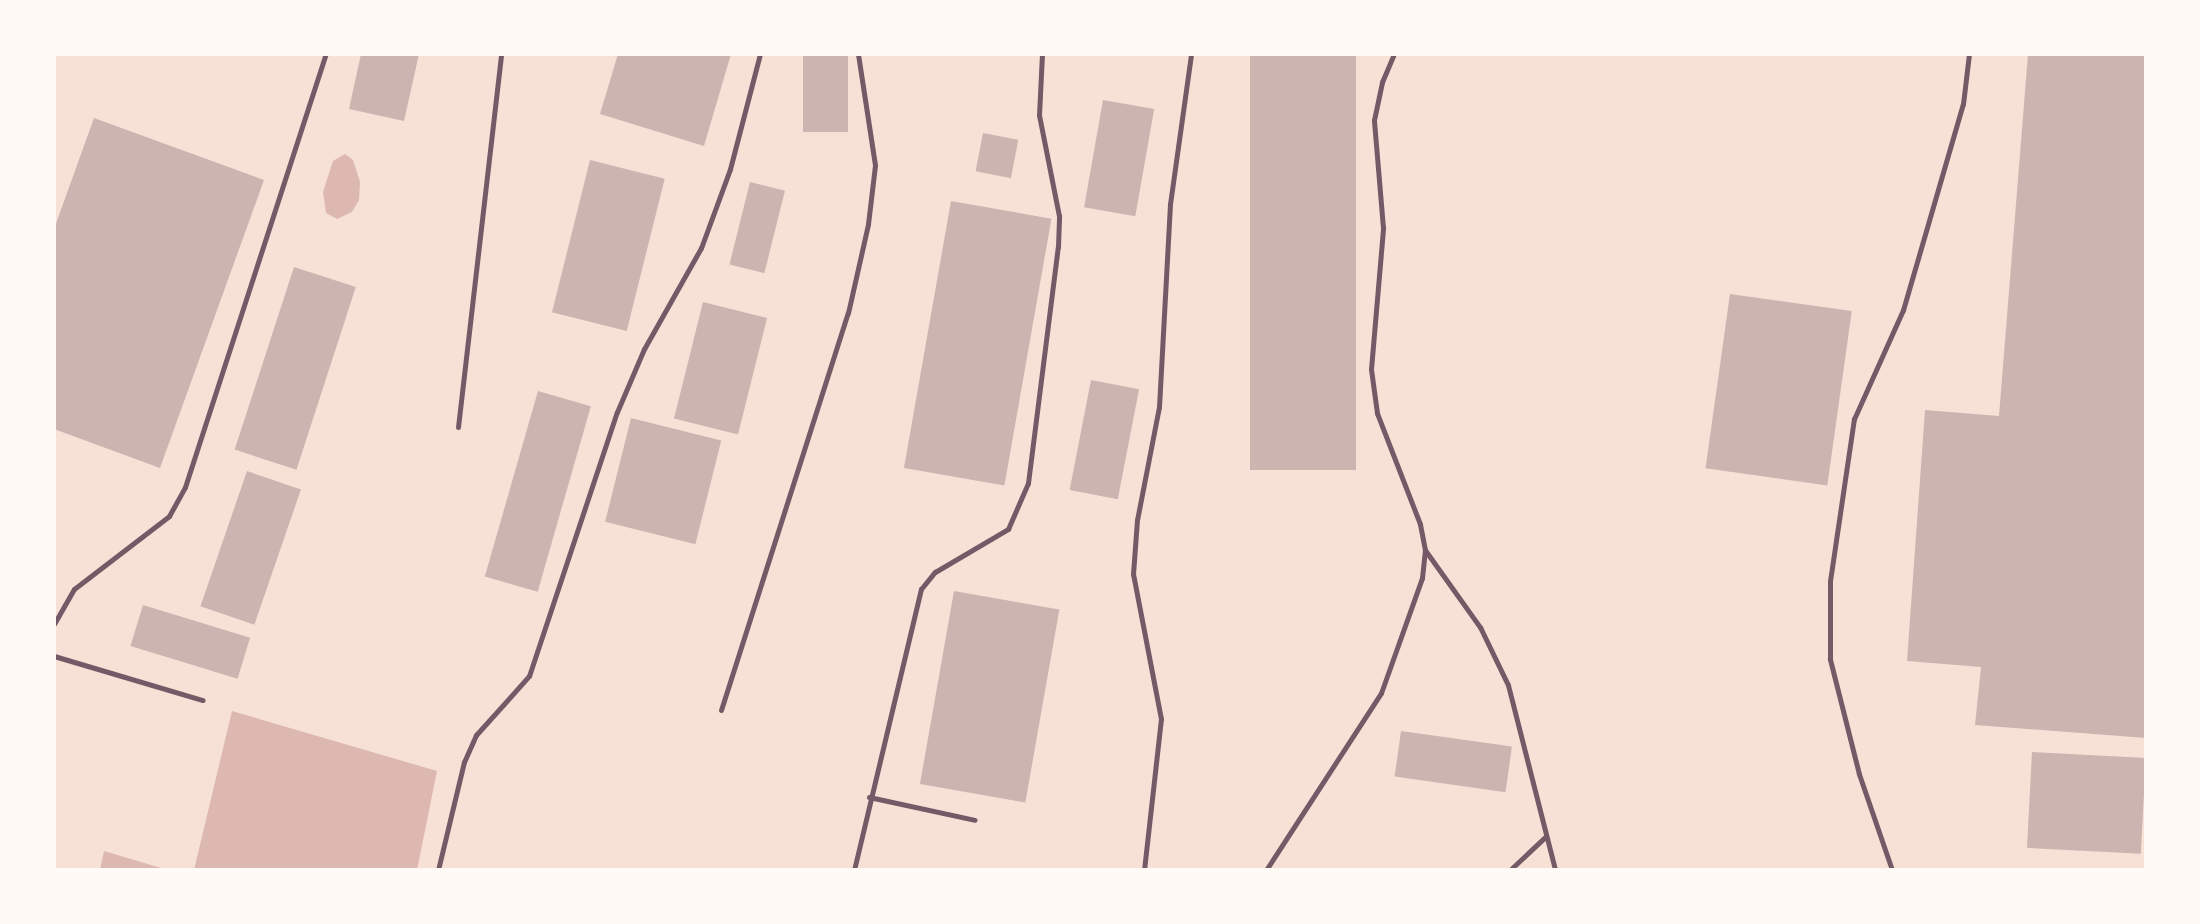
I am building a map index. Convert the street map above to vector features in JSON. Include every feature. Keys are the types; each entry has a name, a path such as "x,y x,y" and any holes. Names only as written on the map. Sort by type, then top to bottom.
{"lane":[{"path":"54,624 74,589 169,516 185,487 326,54"},
{"path":"458,426 501,54"},
{"path":"438,870 464,762 476,735 529,676 545,636 617,412 644,349 701,248 730,169 760,54"},
{"path":"721,710 848,313 868,224 874,165 858,54"},
{"path":"854,870 869,797 921,589 935,572 1008,529 1028,483 1058,247 1059,216 1038,116 1042,54"},
{"path":"1144,870 1161,719 1133,574 1137,520 1159,407 1170,204 1191,54"},
{"path":"1266,870 1381,693 1408,626 1425,550 1420,524 1377,413 1371,369 1383,228 1374,120 1382,82 1394,54"},
{"path":"1892,870 1859,774 1830,659 1830,582 1854,419 1903,310 1963,104 1969,54"},
{"path":"1425,550 1480,627 1508,685 1555,870"},
{"path":"54,656 203,700"},
{"path":"869,797 975,820"},
{"path":"1510,870 1545,837"}],"shaded area":[{"path":"345,154 353,160 360,182 359,200 352,212 337,219 326,213 323,192 333,161"},
{"path":"232,711 437,771 417,870 194,870"},
{"path":"104,851 168,870 100,870"}],"building":[{"path":"361,54 419,54 404,121 349,109"},
{"path":"618,54 731,54 704,146 600,114"},
{"path":"803,54 848,54 848,132 803,132"},
{"path":"1250,54 1356,54 1356,470 1250,470"},
{"path":"2028,54 2146,54 2146,738 1975,725 1981,667 1907,661 1925,410 1999,416"},
{"path":"1103,100 1154,109 1135,216 1084,207"},
{"path":"94,118 264,180 160,468 54,429 54,229"},
{"path":"983,133 1018,140 1011,178 976,171"},
{"path":"590,160 665,179 627,331 552,312"},
{"path":"750,182 785,191 764,273 729,264"},
{"path":"951,201 1051,219 1004,486 904,468"},
{"path":"294,267 356,287 296,470 235,450"},
{"path":"1730,294 1852,311 1827,485 1706,468"},
{"path":"703,302 767,318 738,434 674,418"},
{"path":"1091,380 1139,389 1118,499 1070,490"},
{"path":"538,391 591,406 538,592 485,577"},
{"path":"631,418 721,440 695,544 605,522"},
{"path":"247,471 301,490 254,625 200,606"},
{"path":"954,591 1059,610 1025,803 920,784"},
{"path":"143,605 250,638 238,679 130,646"},
{"path":"1401,731 1512,747 1506,792 1395,777"},
{"path":"2032,752 2146,758 2141,854 2027,848"}]}
